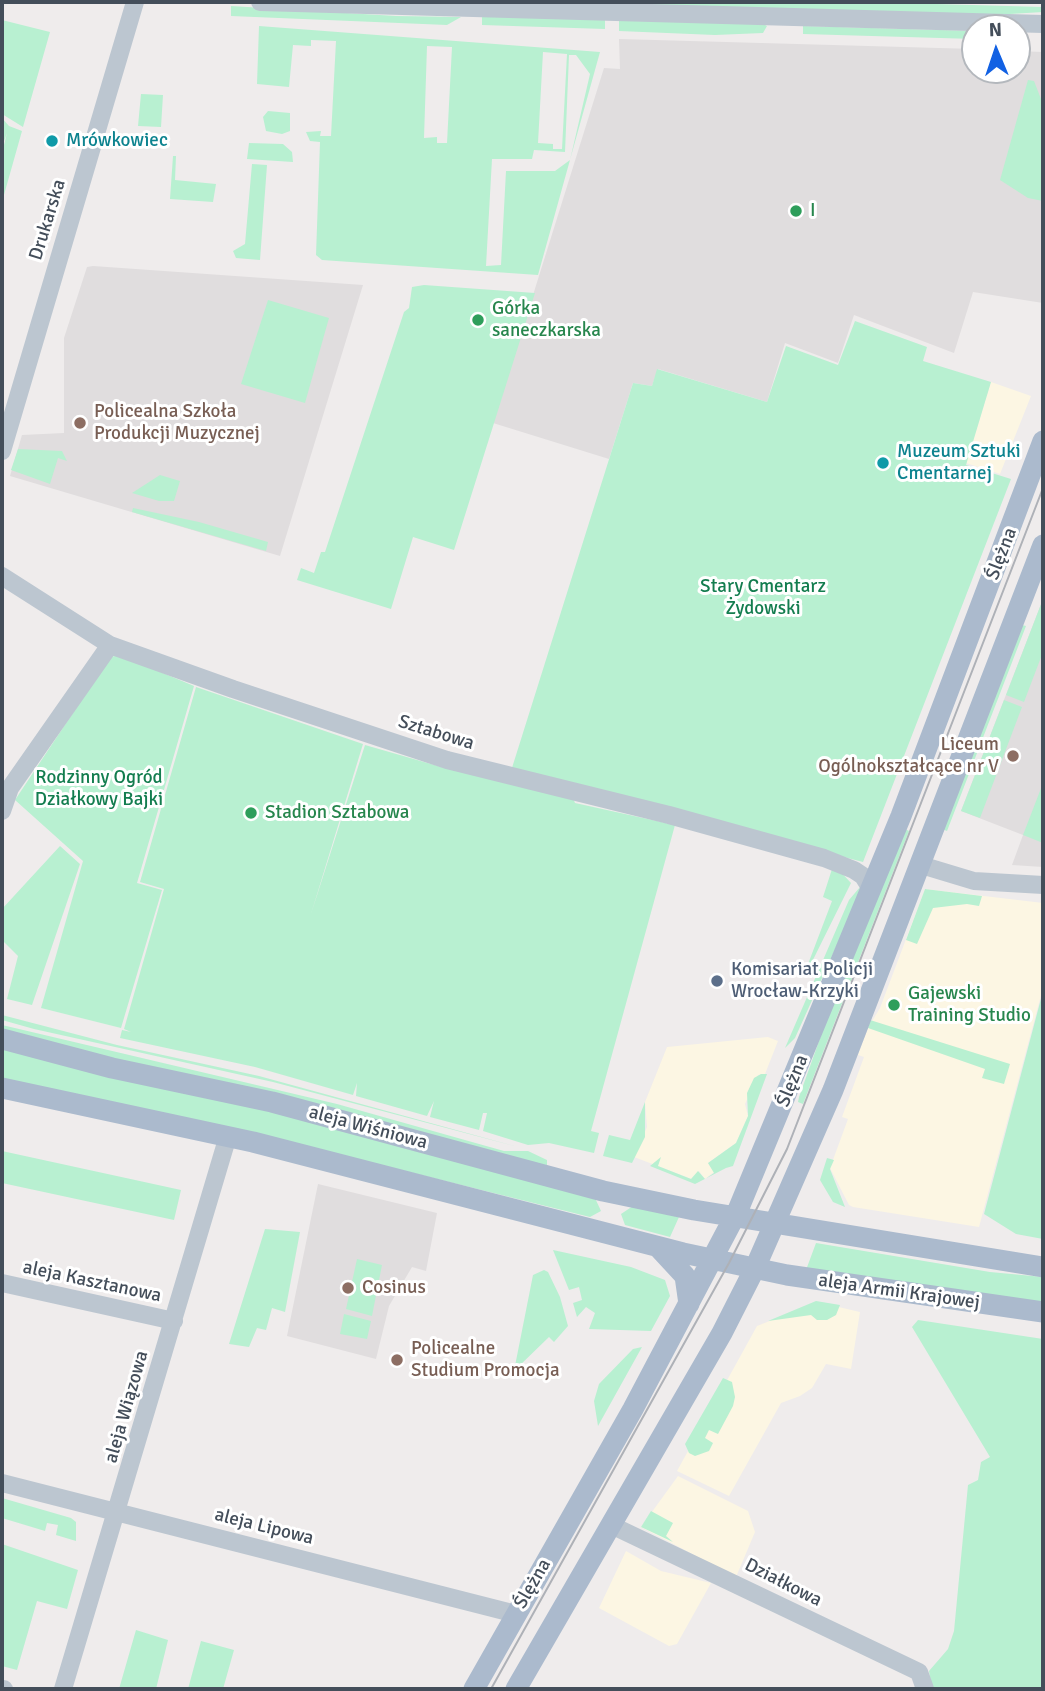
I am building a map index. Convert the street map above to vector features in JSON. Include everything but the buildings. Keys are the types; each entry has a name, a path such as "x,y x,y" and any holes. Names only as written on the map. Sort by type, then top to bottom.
{"main road":[{"name":"Ślężna","path":"474,1689 714,1260 735,1217 871,889 1043,441"},
{"name":"Ślężna","path":"516,1689 722,1333 755,1268 830,1098 1043,545"},
{"name":"aleja Wiśniowa","path":"2,1039 113,1069 272,1102 568,1183 775,1223"},
{"path":"2,1088 228,1136 658,1248 714,1260"},
{"path":"775,1223 1043,1267"},
{"path":"658,1248 685,1276 689,1304"},
{"name":"aleja Armii Krajowej","path":"714,1260 957,1302 1043,1312"}],"street":[{"name":"Drukarska","path":"2,451 135,2"},
{"path":"260,2 510,5 1043,23"},
{"name":"Sztabowa","path":"2,576 110,645 319,719 502,774 669,815 824,858 859,873 871,889"},
{"path":"2,811 10,788 110,645"},
{"path":"921,865 974,881 1043,885"},
{"name":"aleja Wiązowa","path":"63,1689 228,1136"},
{"name":"aleja Kasztanowa","path":"2,1283 174,1321"},
{"name":"aleja Lipowa","path":"2,1483 516,1614"},
{"name":"Działkowa","path":"611,1525 919,1672 925,1689"}],"shaded area":[{"path":"619,39 961,49 961,84 1031,84 1031,52 1043,52 1043,303 973,292 954,353 854,315 838,363 785,343 767,402 658,369 652,386 633,383 609,459 493,423 604,68 620,69"},
{"path":"87,267 363,285 280,556 10,476 22,435 64,433 64,338"},
{"path":"991,382 1031,396 1000,474 966,463"},
{"name":"Liceum Ogólnokształcące nr V","path":"1043,599 1043,867 1012,865 1023,835 961,811"},
{"path":"925,889 1043,903 1043,988 979,1227 853,1207 849,1205 830,1168 848,1119 842,1117 864,1057 858,1055 868,1028 880,1008"},
{"path":"768,1037 778,1041 765,1074 758,1075 745,1104 748,1116 736,1143 708,1163 714,1172 705,1179 699,1171 692,1179 634,1157 647,1127 645,1102 667,1047"},
{"name":"Cosinus","path":"318,1184 437,1213 426,1271 412,1267 389,1306 376,1359 287,1336"},
{"path":"817,1302 860,1312 851,1369 826,1364 812,1388 781,1403 729,1496 677,1471 757,1326"},
{"path":"678,1476 748,1511 755,1532 736,1577 641,1527"},
{"path":"626,1551 661,1571 711,1583 677,1644 669,1646 599,1608"}],"green space":[{"path":"528,2 1043,7 1043,12 961,16"},
{"path":"231,6 396,16 461,17 447,25 231,16"},
{"path":"482,15 605,19 605,29 482,25"},
{"path":"2,20 50,32 23,127 2,114"},
{"path":"619,20 767,26 763,33 715,35 619,31"},
{"path":"259,26 600,52 570,159 590,74 576,55 569,55 565,152 534,150 532,159 492,159 486,266 501,265 506,171 555,171 570,160 538,275 322,260 316,255 320,142 310,141 306,132 321,131 320,136 331,136 336,41 311,40 311,46 293,45 289,87 257,84","holes":["427,46 452,47 447,143 437,143 437,137 424,138","543,52 567,54 562,149 553,149 553,144 538,143"]},
{"path":"803,26 961,31 961,39 803,34"},
{"path":"1034,81 1041,99 1043,201 1028,198 1000,180 1027,84"},
{"path":"141,94 163,95 161,127 138,126"},
{"path":"268,111 290,113 290,131 282,134 266,131 263,117"},
{"path":"2,118 9,126 22,131 2,202 2,153 7,133 2,147"},
{"path":"249,143 283,144 292,152 293,162 247,159"},
{"path":"173,156 176,156 175,180 216,184 213,202 170,199"},
{"path":"252,164 267,165 260,260 236,258 233,251 245,244"},
{"path":"424,285 535,293 454,550 413,537 391,609 297,580 301,568 314,573 321,552 325,552 404,312 409,308 412,287"},
{"path":"268,300 329,318 305,403 241,384"},
{"name":"Stary Cmentarz Żydowski","path":"855,321 927,347 923,361 991,382 966,465 1011,479 863,862 511,771 633,383 652,386 657,369 767,402 786,346 838,365"},
{"path":"18,449 62,451 67,461 58,458 50,484 11,470"},
{"path":"160,475 180,481 174,501 159,501 132,493"},
{"path":"133,508 199,522 268,542 266,551 132,512"},
{"path":"1043,599 1043,652 1024,702 1006,695"},
{"path":"1022,625 1026,626 947,831 942,829"},
{"name":"Rodzinny Ogród Działkowy Bajki","path":"120,655 194,686 137,883 162,890 121,1028 41,1008 83,861 15,800 110,657"},
{"path":"196,687 363,744 311,914 365,745 445,768 573,798 575,803 675,825 591,1131 599,1133 594,1153 549,1143 528,1145 483,1131 487,1113 483,1113 479,1130 430,1117 434,1101 427,1116 356,1096 357,1083 353,1095 255,1067 120,1038 122,1030 131,1032 124,1029 164,889 140,882"},
{"path":"1004,700 1022,707 980,818 961,811"},
{"path":"1043,783 1043,843 1023,835"},
{"path":"903,828 909,831 803,1104 798,1102 799,1097 833,1002"},
{"path":"60,846 80,864 32,1005 7,999 18,956 2,940 2,909"},
{"path":"832,869 838,869 851,883 805,976 794,972 795,969 805,972 832,901 823,897"},
{"path":"860,887 859,896 795,1038 785,1048 849,900"},
{"path":"925,889 982,896 979,906 967,904 933,908 917,944 906,940"},
{"path":"1043,991 1043,1239 1016,1234 984,1214"},
{"path":"2,1015 117,1045 259,1076 518,1147 273,1082 34,1029 2,1020"},
{"path":"870,1020 1010,1064 1004,1084 982,1078 985,1069 868,1028"},
{"path":"2,1025 337,1104 504,1151 528,1151 547,1160 547,1165 528,1164 2,1030"},
{"path":"2,1047 272,1112 595,1198 601,1211 590,1217 276,1139 2,1079"},
{"path":"767,1074 733,1166 706,1178 714,1173 708,1163 736,1143 748,1116 747,1093 754,1078"},
{"path":"645,1102 645,1137 632,1163 603,1156 609,1135 630,1140"},
{"path":"2,1151 181,1190 174,1220 2,1183"},
{"path":"661,1157 658,1166 691,1179 698,1171 705,1179 695,1184 650,1166"},
{"path":"827,1158 834,1160 830,1169 845,1207 833,1202 820,1180"},
{"path":"633,1206 679,1217 670,1237 625,1225 621,1214"},
{"path":"265,1229 300,1232 285,1312 272,1308 266,1330 257,1328 249,1347 229,1344"},
{"path":"816,1243 990,1272 1043,1277 1043,1305 806,1270"},
{"path":"553,1250 631,1267 665,1280 670,1296 651,1331 589,1329 595,1313 586,1307 577,1317 573,1303 582,1300 579,1287 569,1290"},
{"path":"357,1259 382,1265 372,1316 346,1309"},
{"path":"544,1270 548,1272 560,1297 568,1326 554,1342 549,1337 514,1371 533,1275"},
{"path":"816,1301 840,1305 836,1315 827,1320 817,1320 811,1315 768,1321"},
{"path":"344,1314 371,1321 367,1339 340,1334"},
{"path":"918,1320 1043,1339 1043,1689 932,1689 929,1671 948,1649 954,1631 968,1485 978,1480 981,1462 990,1457 912,1327"},
{"path":"642,1347 598,1426 594,1401 599,1384 633,1349"},
{"path":"723,1378 732,1382 735,1397 733,1406 718,1434 709,1430 705,1438 713,1443 709,1451 695,1456 689,1453 685,1444"},
{"path":"2,1498 71,1518 76,1522 76,1541 56,1535 58,1525 47,1523 45,1531 2,1518"},
{"path":"651,1511 673,1523 666,1536 673,1542 641,1527"},
{"path":"2,1544 78,1570 67,1609 37,1601 17,1670 2,1666"},
{"path":"136,1630 168,1640 156,1689 119,1689"},
{"path":"201,1641 234,1650 223,1689 188,1689"}],"tram line":[{"path":"491,1689 729,1263 787,1149 1043,488"}],"place":[{"name":"Mrówkowiec","path":"52,141"},
{"name":"I","path":"796,211"},
{"name":"Górka saneczkarska","path":"478,320"},
{"name":"Policealna Szkoła Produkcji Muzycznej","path":"80,423"},
{"name":"Muzeum Sztuki Cmentarnej","path":"883,463"},
{"name":"Liceum Ogólnokształcące nr V","path":"1013,756"},
{"name":"Stadion Sztabowa","path":"251,813"},
{"name":"Komisariat Policji Wrocław-Krzyki","path":"717,981"},
{"name":"Gajewski Training Studio","path":"894,1005"},
{"name":"Cosinus","path":"348,1288"},
{"name":"Policealne Studium Promocja","path":"397,1360"}]}
